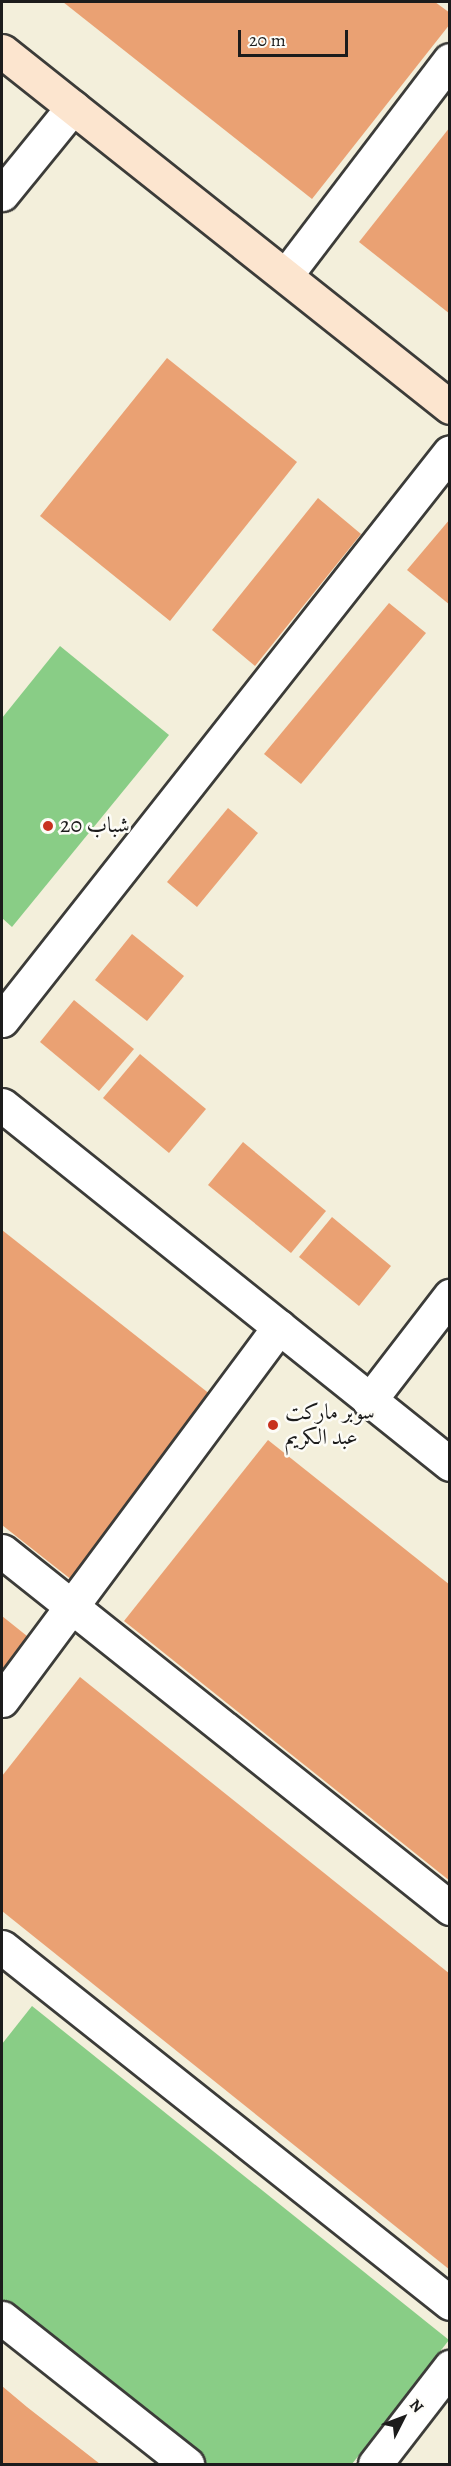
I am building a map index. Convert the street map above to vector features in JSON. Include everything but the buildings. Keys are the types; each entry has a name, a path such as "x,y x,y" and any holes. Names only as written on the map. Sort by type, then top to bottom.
{"street":[{"path":"2,51 450,407"},
{"path":"286,275 450,60"},
{"path":"2,194 73,108"},
{"path":"2,1020 450,452"},
{"path":"2,1105 450,1464"},
{"path":"369,1401 450,1296"},
{"path":"2,1700 279,1327"},
{"path":"2,1551 450,1908"},
{"path":"2,1947 450,2303"},
{"path":"2,2318 187,2464"},
{"path":"375,2464 450,2367"}],"green space":[{"name":"شباب 20","path":"60,646 169,735 12,927 2,918 2,718"},
{"path":"32,2006 449,2340 352,2464 206,2464 2,2301 2,2044"}],"place":[{"name":"شباب 20","path":"48,826"},
{"name":"سوبر ماركت عبد الكريم","path":"273,1425"}]}
